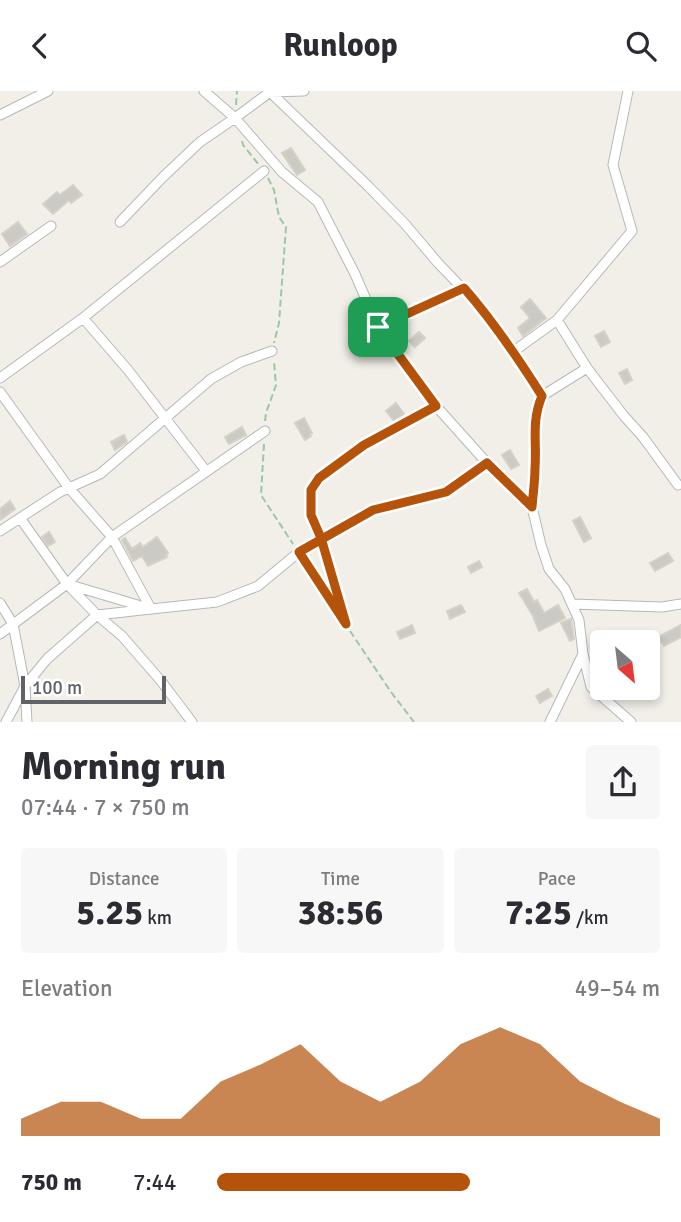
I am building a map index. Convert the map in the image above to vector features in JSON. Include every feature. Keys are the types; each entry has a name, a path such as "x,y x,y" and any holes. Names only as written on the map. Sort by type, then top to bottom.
{"street":[{"path":"0,115 48,91"},
{"path":"204,91 235,118 282,172 318,202 355,274 378,327 436,406 487,463 532,507"},
{"path":"120,222 200,142 270,92 304,91"},
{"path":"514,351 557,320 632,231 613,165 628,91"},
{"path":"270,92 368,186 464,288 514,351 542,396"},
{"path":"0,377 83,318 264,171"},
{"path":"2,258 51,226"},
{"path":"378,327 464,288"},
{"path":"83,318 128,370 206,471"},
{"path":"557,320 587,368 678,485"},
{"path":"0,531 69,488 100,474 211,379 241,362 272,351"},
{"path":"587,368 542,396 538,405 534,435 536,465 532,507 549,569 565,589 579,620 591,687 631,722"},
{"path":"0,392 69,488 112,537 151,609"},
{"path":"346,624 321,538 311,515 311,490 319,478 364,445 436,406"},
{"path":"0,634 67,584 112,537 265,431"},
{"path":"6,722 25,686 47,659 97,615 217,602 258,586 299,552 373,510 446,492 487,463"},
{"path":"20,518 67,584 122,636 192,722"},
{"path":"67,584 151,609"},
{"path":"0,603 13,624 25,686 27,722"},
{"path":"572,604 662,607 681,604"},
{"path":"550,722 583,654"}],"path":[{"path":"235,118 237,91"},
{"path":"240,136 243,145 264,171 274,190 279,217 286,227 279,323 272,351 276,385 266,413 261,495 332,604"},
{"path":"346,624 414,722"}],"building":[{"path":"291,148 305,170 297,175 282,153"},
{"path":"73,185 82,195 71,203 69,200 53,214 43,204 57,192 60,195"},
{"path":"18,222 27,234 10,246 2,234"},
{"path":"530,299 546,318 523,336 518,328 530,318 521,307"},
{"path":"604,331 610,342 601,347 595,336"},
{"path":"419,332 425,338 415,347 409,341"},
{"path":"627,369 632,380 625,384 619,373"},
{"path":"396,403 404,414 394,421 386,411"},
{"path":"304,418 312,433 305,440 295,423"},
{"path":"242,427 246,435 229,444 225,437"},
{"path":"124,435 127,442 115,450 111,442"},
{"path":"510,450 519,465 511,469 502,455"},
{"path":"10,501 15,509 0,520 0,509"},
{"path":"580,517 591,538 584,542 573,521"},
{"path":"49,532 55,542 48,546 42,537"},
{"path":"157,537 168,553 167,557 148,566 142,556 133,561 122,540 125,538 132,549 140,543 143,547"},
{"path":"668,553 673,561 655,571 650,563"},
{"path":"479,561 482,567 471,573 468,567"},
{"path":"527,589 544,613 558,605 565,618 539,631 519,593"},
{"path":"461,605 465,612 450,619 447,611"},
{"path":"571,619 574,639 570,641 561,623"},
{"path":"412,625 415,633 400,639 397,632"},
{"path":"681,625 681,637 664,646 660,636"},
{"path":"548,689 552,696 540,703 536,696"}],"route":[{"path":"378,327 436,406 364,445 319,478 311,490 311,515 321,538 346,624 299,552 321,538 373,510 446,492 487,463 532,507 536,465 534,435 538,405 542,396 486,313 464,288 378,327"}]}
